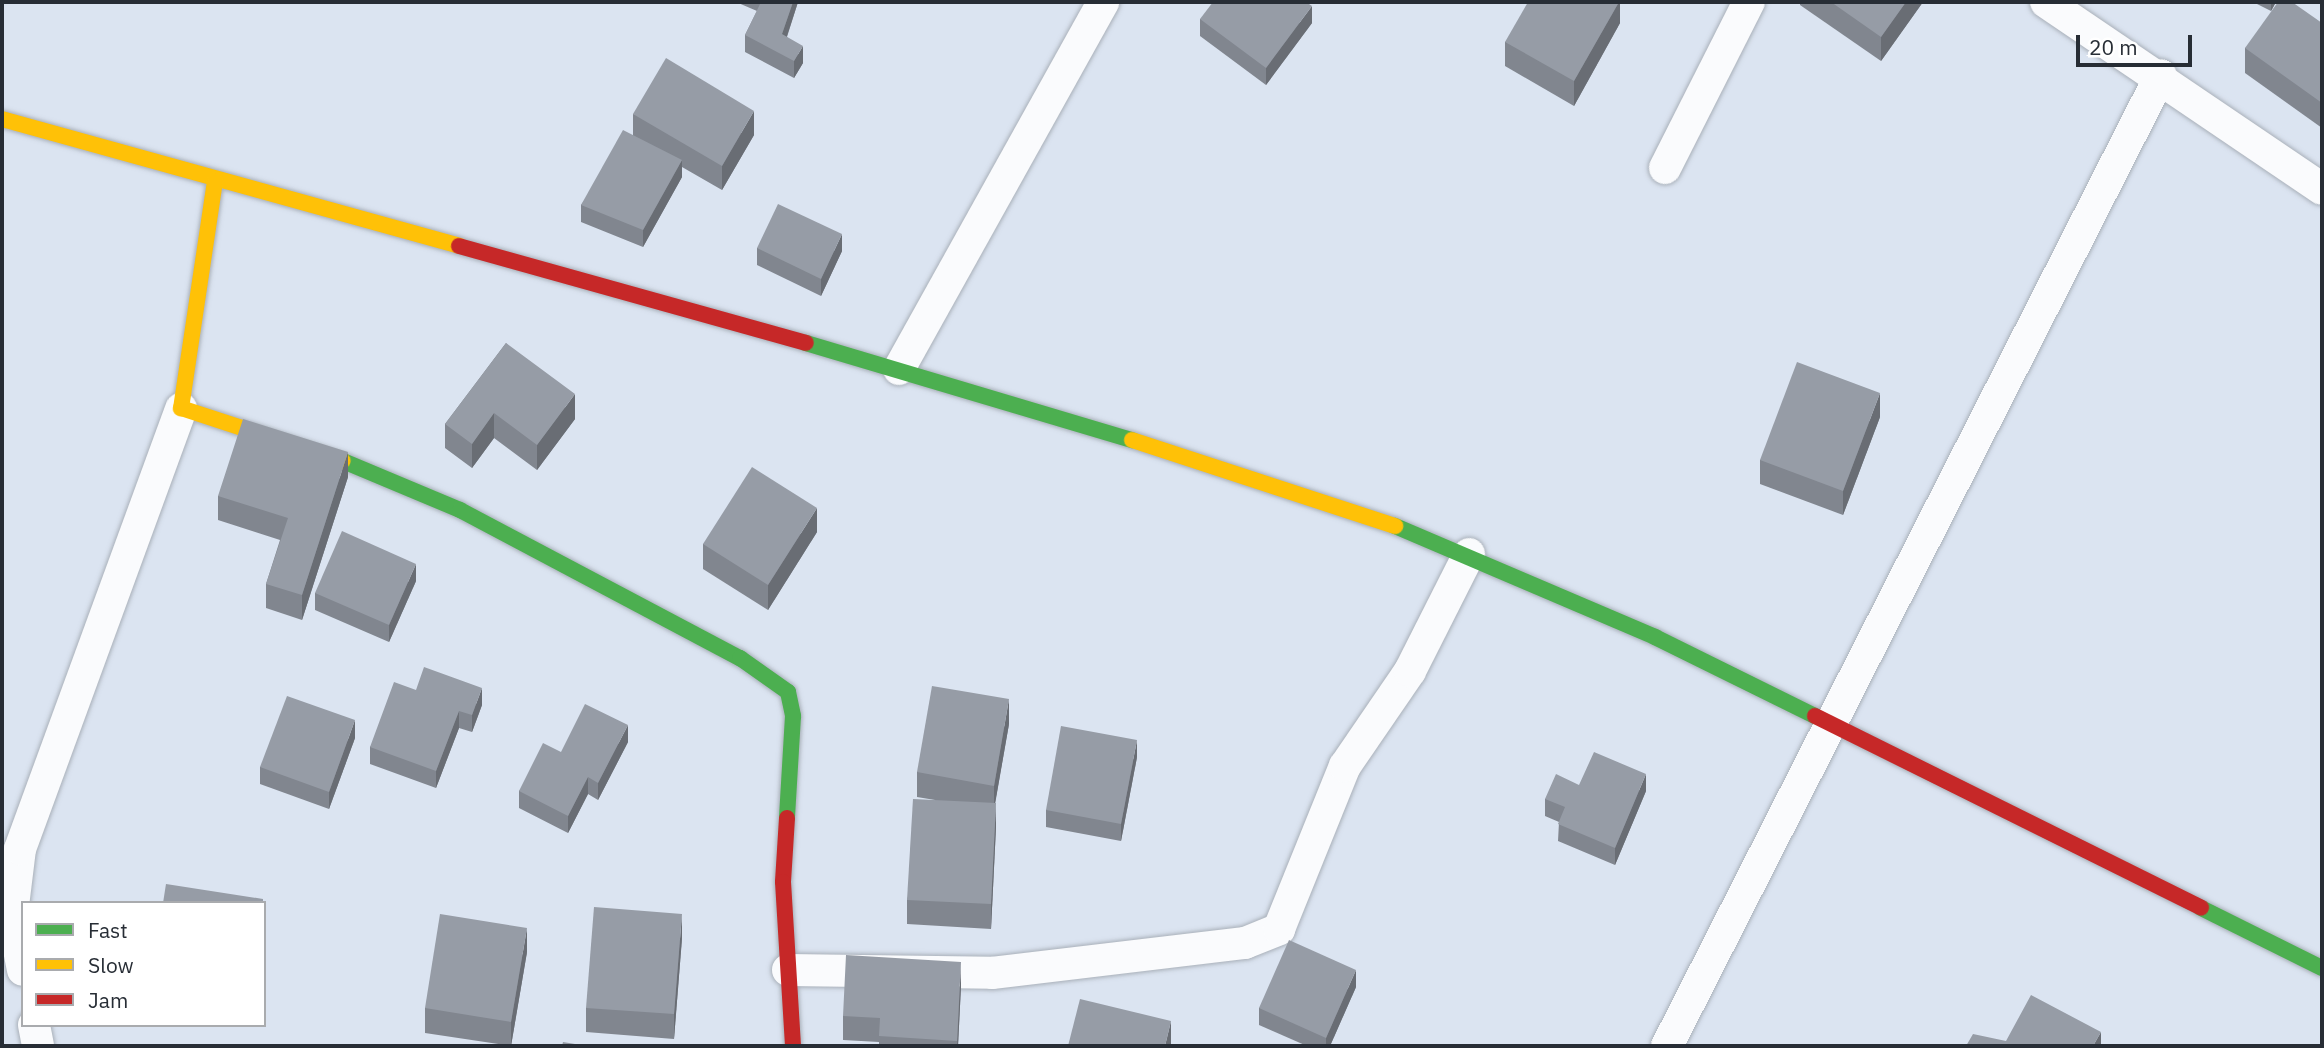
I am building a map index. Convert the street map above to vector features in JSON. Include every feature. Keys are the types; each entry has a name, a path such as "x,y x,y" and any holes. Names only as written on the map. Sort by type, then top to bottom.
{"main road":[{"path":"2,119 215,181 899,369 1310,494 1469,554 1834,722 2322,968"},
{"path":"215,181 181,408 401,483 783,684 793,702 783,882 793,1046"}],"street":[{"path":"899,369 1103,2"},
{"path":"1665,168 1749,2"},
{"path":"2046,2 2161,75 2237,135 2322,189"},
{"path":"1667,1046 2161,75"},
{"path":"21,960 12,914 20,849 181,408"},
{"path":"788,970 992,973 1245,943 1279,929 1345,766 1410,671 1469,554"},
{"path":"34,1027 38,1046"}],"building":[{"path":"761,2 793,2 782,34 803,46 794,61 745,35"},
{"path":"1213,2 1306,2 1312,6 1266,68 1200,19"},
{"path":"1528,2 1619,2 1574,81 1505,42"},
{"path":"1831,2 1906,2 1881,37"},
{"path":"2278,2 2292,2 2322,23 2322,103 2245,48"},
{"path":"666,58 754,111 722,166 633,114"},
{"path":"623,130 682,160 643,230 581,205"},
{"path":"778,204 842,234 821,279 757,248"},
{"path":"506,343 575,394 537,445 494,413 472,444 445,424"},
{"path":"1797,362 1880,393 1843,491 1760,460"},
{"path":"243,419 348,452 302,595 266,584 288,518 218,496"},
{"path":"752,467 817,508 768,585 703,544"},
{"path":"342,531 416,564 389,625 315,593"},
{"path":"424,667 482,688 472,715 459,711 436,771 370,747 394,682 416,690"},
{"path":"932,686 1009,699 994,786 917,772"},
{"path":"287,696 355,720 329,792 260,767"},
{"path":"585,704 628,725 598,783 588,777 568,816 519,791 543,743 561,752"},
{"path":"1061,726 1137,740 1121,824 1046,810"},
{"path":"1594,752 1646,774 1615,848 1558,824 1565,807 1545,799 1556,774 1579,785"},
{"path":"913,799 996,803 991,904 907,900"},
{"path":"166,884 263,899 263,901 163,901"},
{"path":"594,907 682,914 674,1014 586,1008"},
{"path":"440,914 527,928 511,1022 425,1008"},
{"path":"1289,940 1356,970 1326,1038 1259,1008"},
{"path":"846,955 961,962 957,1041 879,1036 880,1018 843,1016"},
{"path":"2031,995 2101,1032 2093,1046 1966,1046 1973,1034 2006,1041"},
{"path":"1080,999 1171,1021 1165,1046 1068,1046"},
{"path":"563,1042 587,1046 562,1046"}],"traffic: fast":[{"path":"806,343 1132,440"},
{"path":"343,461 460,510 740,658 788,692 793,716 787,818"},
{"path":"1395,526 1655,637 1815,716"},
{"path":"2201,908 2322,968"}],"traffic: slow":[{"path":"2,119 459,246"},
{"path":"215,181 181,408 343,461"},
{"path":"1132,440 1395,526"}],"traffic: jam":[{"path":"459,246 806,343"},
{"path":"1815,716 2201,908"},
{"path":"787,818 783,882 793,1046"}]}
